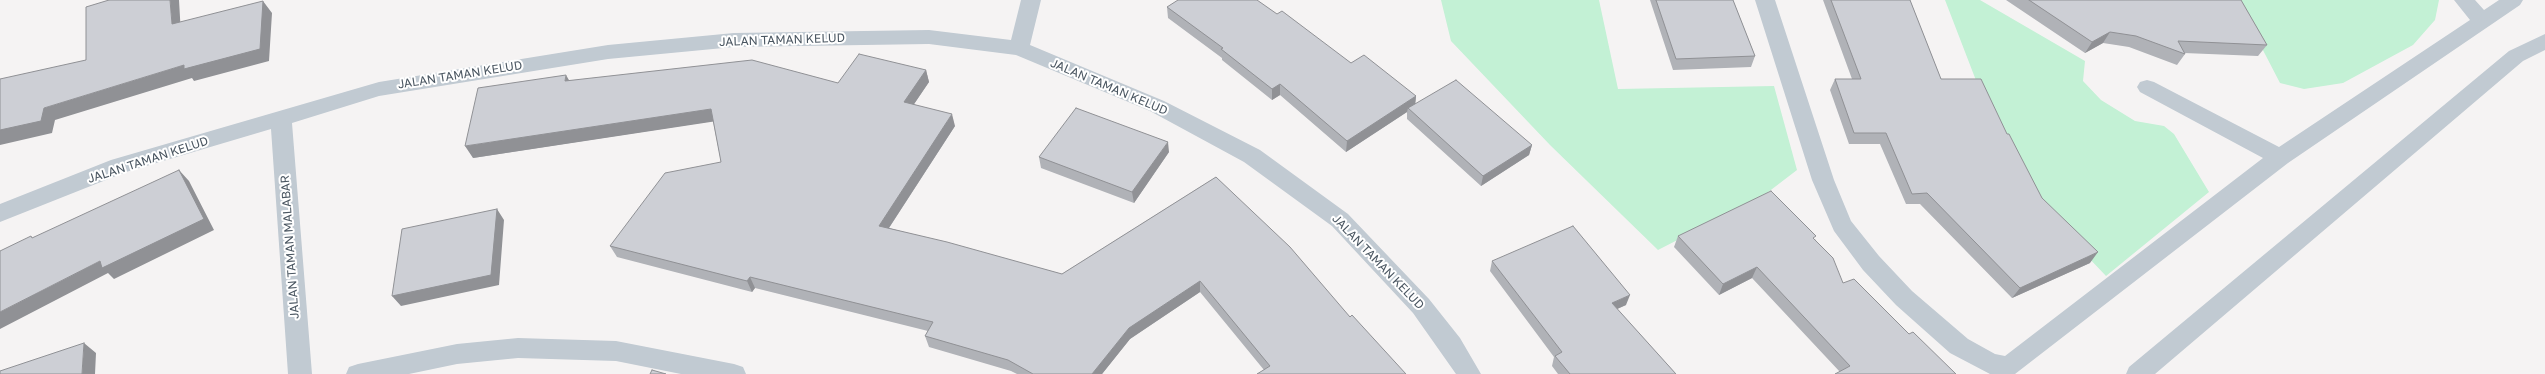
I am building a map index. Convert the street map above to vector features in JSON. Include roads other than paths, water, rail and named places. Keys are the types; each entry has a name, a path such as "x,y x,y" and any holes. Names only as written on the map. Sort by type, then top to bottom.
{"street":[{"path":"1019,48 1031,0"},
{"path":"1765,0 1822,180 1842,224 1871,263 1904,298 1960,346 1995,366 2011,364 2280,157 2513,0"},
{"path":"2464,0 2482,21"},
{"name":"JALAN TAMAN KELUD","path":"0,213 119,166 379,89 468,73 608,52 734,40 929,37 1019,48 1157,106 1252,156 1340,220 1421,306 1451,345 1469,374"},
{"path":"2138,374 2516,56 2545,41"},
{"path":"2148,87 2280,157"},
{"name":"JALAN TAMAN MALABAR","path":"280,119 300,374"},
{"path":"358,374 457,354 518,348 616,350 734,374"},
{"path":"437,374 457,354"}]}
